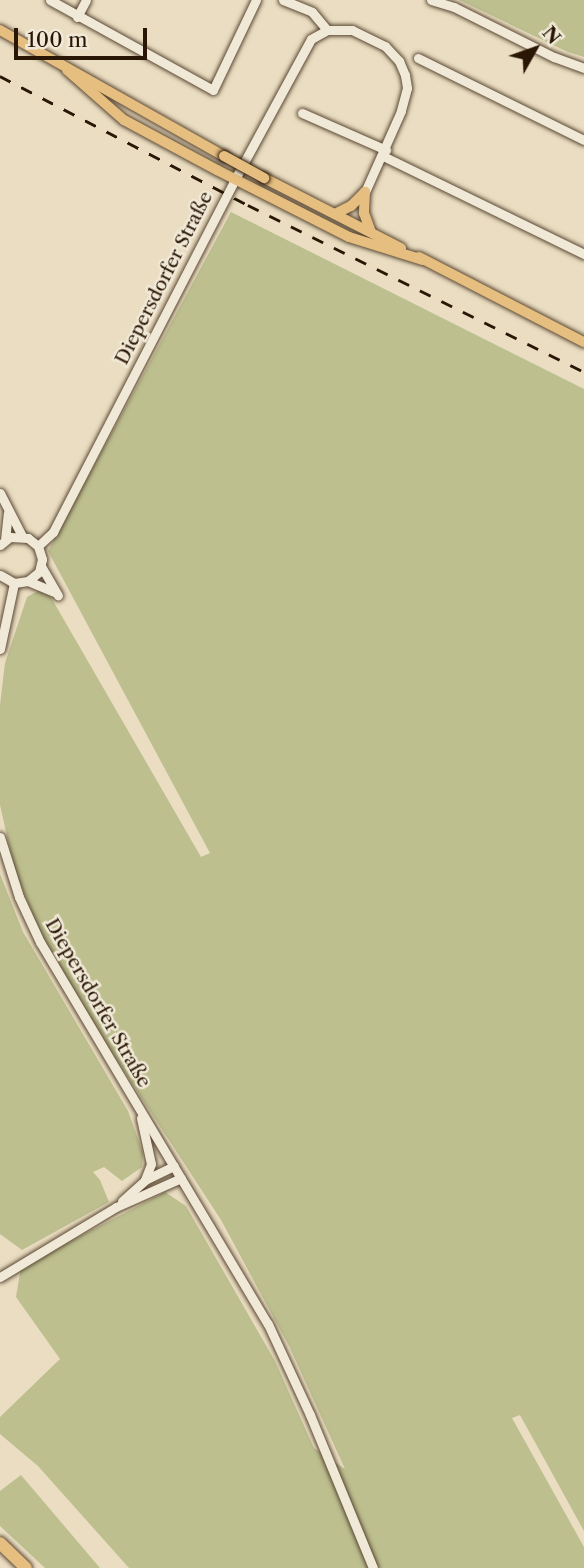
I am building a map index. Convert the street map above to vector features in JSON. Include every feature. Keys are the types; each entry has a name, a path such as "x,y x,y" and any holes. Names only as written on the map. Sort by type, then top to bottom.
{"highway":[{"path":"0,1543 26,1568"}],"main road":[{"path":"0,30 67,70 264,178 584,342"},
{"path":"67,70 124,120 349,237 423,260"},
{"path":"335,214 351,206 365,192"},
{"path":"365,192 365,213 371,232"}],"street":[{"path":"50,0 213,90 256,0"},
{"path":"77,17 86,0"},
{"path":"283,0 312,12 327,30 352,30 385,46 399,61 407,82 406,94 384,153 365,192"},
{"path":"431,0 454,7 554,57 584,68"},
{"name":"Diepersdorfer Straße","path":"38,546 53,532 235,179 311,40 327,30"},
{"path":"418,58 584,140"},
{"path":"302,113 584,254"},
{"path":"0,493 22,536 38,546 41,566 58,595 47,587 28,582 14,583 0,575"},
{"path":"8,511 2,542 22,536"},
{"path":"28,582 41,566"},
{"path":"0,649 14,583"},
{"name":"Diepersdorfer Straße","path":"0,837 19,897 40,942 238,1270 290,1369 373,1568"},
{"path":"136,1103 150,1149 151,1164 145,1180"},
{"path":"116,1207 145,1180 174,1166"},
{"path":"0,1277 116,1207 181,1178"}],"green space":[{"path":"459,0 584,0 584,57 568,52"},
{"path":"231,212 584,389 584,1531 520,1415 512,1418 584,1547 584,1568 129,1568 38,1466 0,1434 0,1417 60,1359 16,1297 21,1267 165,1192 186,1206 275,1361 314,1448 345,1469 289,1346 221,1220 111,1051 41,934 15,872 0,805 0,705 5,663 27,597 45,587 201,857 210,853 48,551"},
{"path":"0,874 23,932 128,1111 143,1153 142,1167 122,1181 104,1167 93,1172 100,1180 109,1202 22,1250 0,1234"},
{"path":"21,1475 100,1568 45,1568 0,1526 0,1491"}],"railway":[{"path":"0,76 248,205 584,372"}]}
